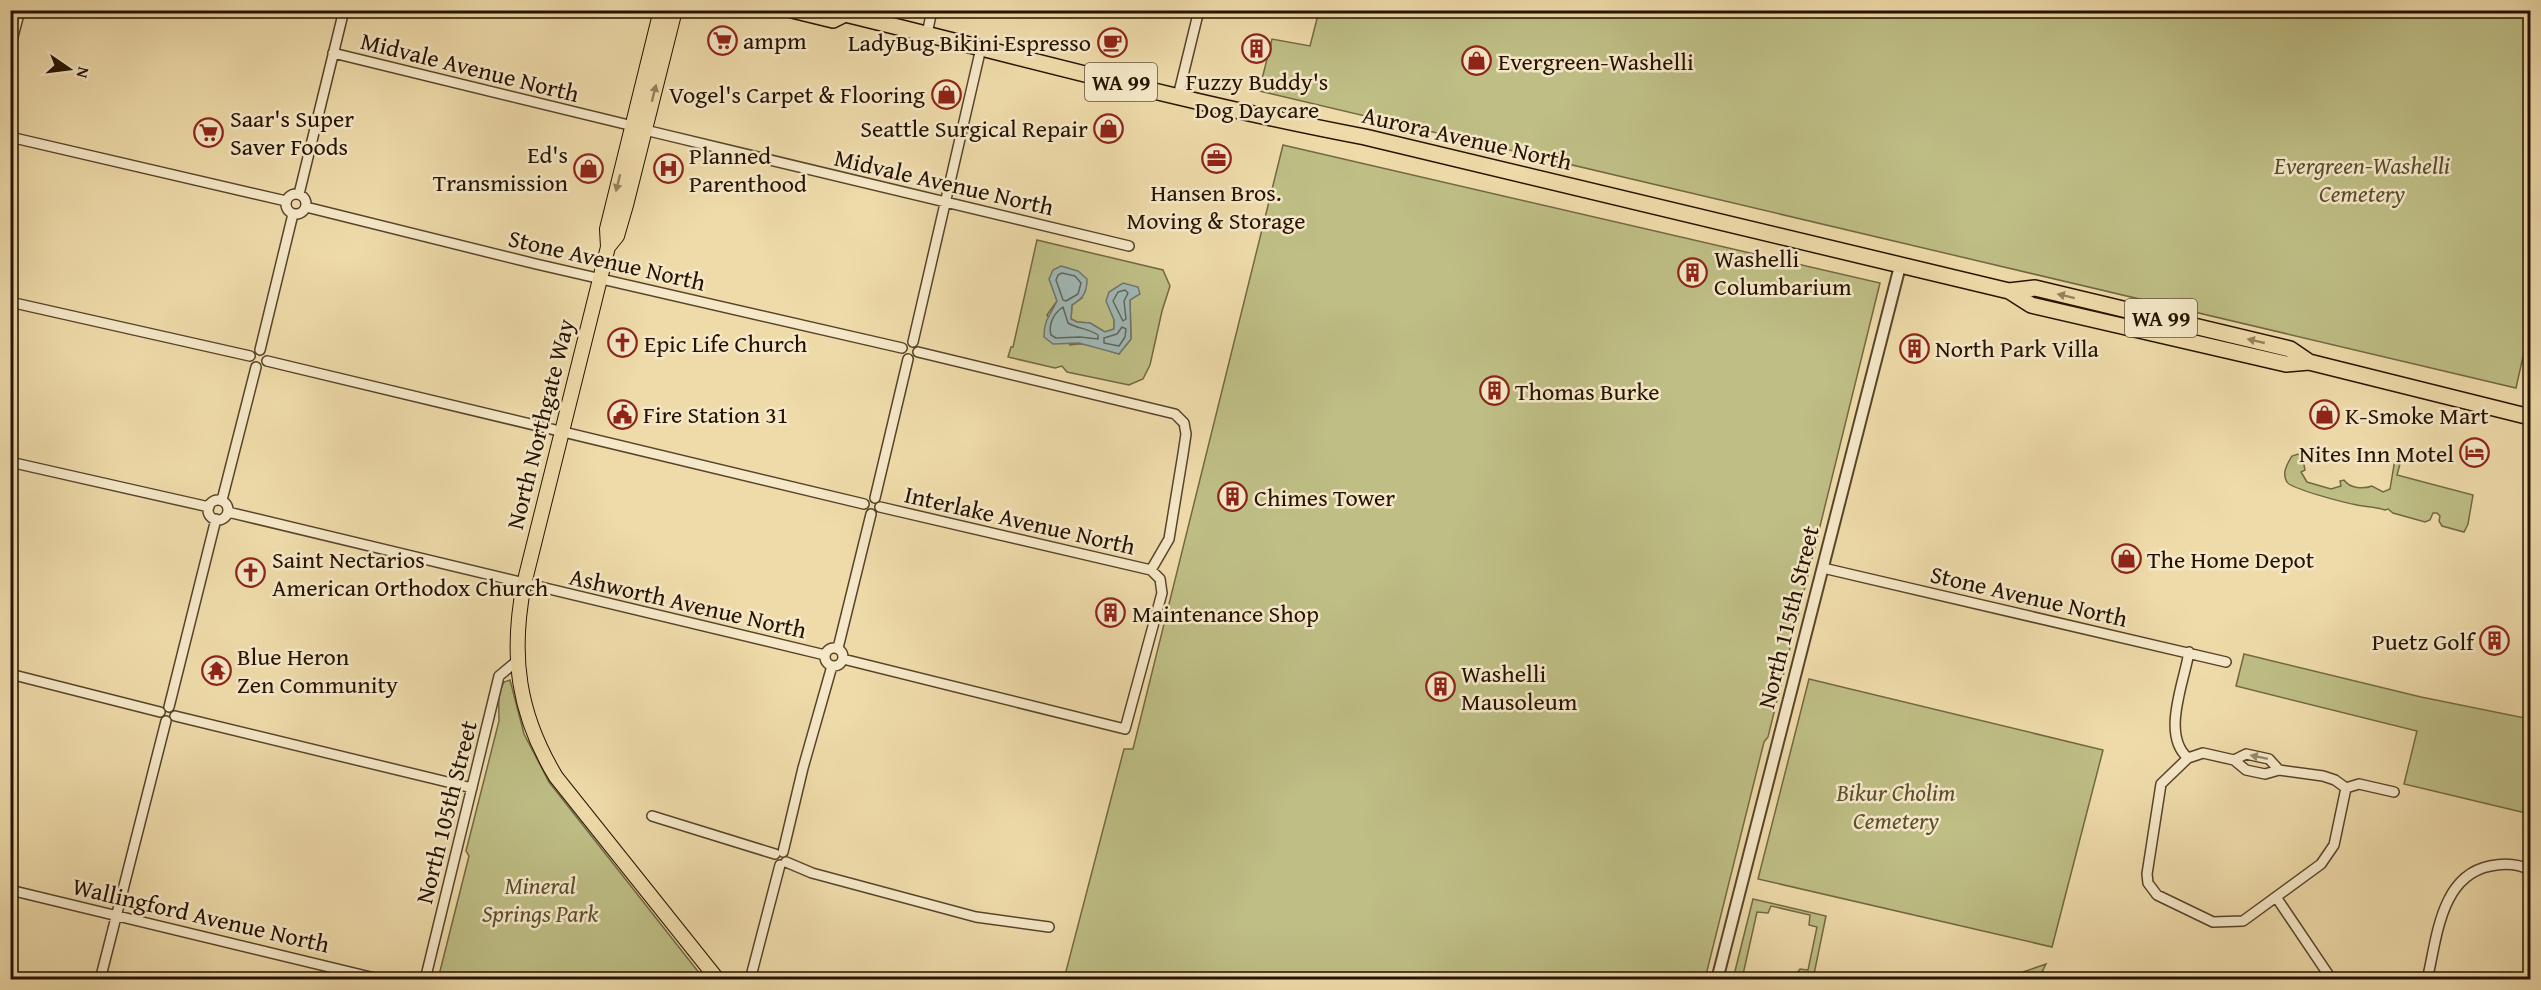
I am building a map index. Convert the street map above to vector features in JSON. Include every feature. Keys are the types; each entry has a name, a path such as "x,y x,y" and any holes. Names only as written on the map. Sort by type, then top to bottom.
{"highway":[{"name":"Aurora Avenue North","path":"792,10 833,20 843,12 1178,96 1365,137 2009,291 2031,305 2286,364 2309,362 2530,417"}],"main road":[{"name":"North Northgate Way","path":"661,10 617,236 608,247 524,584 517,625 517,661 522,696 529,722 556,777 717,980"},
{"name":"North Northgate Way","path":"639,128 675,10"}],"street":[{"path":"10,48 20,10"},
{"path":"299,194 344,10"},
{"path":"927,34 932,10"},
{"path":"1178,96 1198,10"},
{"path":"913,342 947,203 981,48"},
{"name":"Midvale Avenue North","path":"333,53 1129,246"},
{"path":"10,137 286,201"},
{"path":"286,201 292,195 299,194 304,198 306,207 301,212 293,214"},
{"path":"286,201 287,209 293,214"},
{"name":"Stone Avenue North","path":"306,207 600,279 902,348"},
{"path":"260,350 293,214"},
{"name":"North 115th Street","path":"1717,980 1900,266"},
{"path":"10,302 250,356"},
{"path":"913,342 917,345 918,352 914,358 908,359 903,355 902,348 905,343 913,342"},
{"path":"260,350 266,354 267,361 263,366 256,367 251,363 250,356 253,352 260,350"},
{"path":"843,659 1125,729 1162,593 1160,579 1150,570 1169,539 1183,454 1186,434 1184,423 1175,414 918,352"},
{"path":"875,498 908,359"},
{"path":"267,361 864,504"},
{"path":"222,500 256,367"},
{"path":"10,462 209,507"},
{"path":"869,498 875,498 879,501 880,507 877,513 871,514 865,510 864,504 869,498"},
{"path":"215,500 222,500 227,504 228,512 224,518 216,519 210,514 209,507 215,500"},
{"name":"Interlake Avenue North","path":"880,507 1150,570"},
{"name":"Ashworth Avenue North","path":"228,512 825,655"},
{"path":"838,648 871,514"},
{"path":"169,707 216,519"},
{"name":"Stone Avenue North","path":"1823,568 2226,662"},
{"path":"831,648 838,648 843,652 843,659 839,665 832,666 826,662 825,655 831,648"},
{"path":"2188,758 2178,748 2174,731 2189,652"},
{"name":"North 105th Street","path":"424,980 499,676 517,661"},
{"path":"779,853 832,666"},
{"path":"10,674 160,712"},
{"path":"160,712 165,707 169,707"},
{"path":"169,707 172,708 175,716"},
{"path":"160,712 162,719 166,721"},
{"path":"175,716 472,788"},
{"path":"166,721 175,716"},
{"path":"100,980 166,721"},
{"path":"2208,753 2234,760 2246,770 2269,775 2279,770 2323,776 2335,780 2346,788 2331,851 2321,864 2243,921 2221,923 2205,920 2157,895 2151,889 2147,874 2158,789 2165,779 2188,758 2208,753"},
{"path":"2234,760 2246,754 2269,759 2279,770"},
{"path":"2346,788 2359,784 2394,792"},
{"path":"652,816 787,855 750,980"},
{"path":"783,864 975,917 1049,927"},
{"path":"2427,980 2445,908 2450,894 2460,880 2471,872 2504,864 2520,865 2530,870"},
{"name":"Wallingford Avenue North","path":"10,890 383,980"},
{"path":"2276,897 2332,980"}],"green space":[{"name":"Evergreen-Washelli Cemetery","path":"1319,11 2530,11 2530,325 2516,388 1259,91 1272,39 1310,46"},
{"path":"1283,145 1880,283 1768,737 1764,742 1705,979 1064,979 1124,749 1133,749"},
{"path":"1037,240 1163,270 1170,286 1150,365 1143,379 1129,385 1067,372 1062,366 1055,368 1008,357 1013,347","holes":["1138,287 1130,300 1131,339 1119,354 1088,345 1070,345 1047,315 1057,301 1054,290 1082,298 1072,305 1071,319 1090,323 1105,332 1114,329 1114,320"]},
{"path":"2298,454 2303,459 2305,470 2301,472 2307,482 2331,489 2341,486 2340,481 2344,480 2353,487 2372,486 2383,492 2390,489 2394,465 2398,455 2396,463 2400,464 2397,475 2473,495 2468,524 2464,532 2442,526 2437,513 2433,513 2430,520 2425,522 2393,513 2388,509 2351,504 2298,488 2287,482 2285,475 2292,456"},
{"path":"2244,654 2421,697 2530,719 2530,814 2404,784 2417,731 2236,686"},
{"name":"Bikur Cholim Cemetery","path":"1809,679 2103,750 2052,947 1758,879"},
{"name":"Mineral Springs Park","path":"510,680 524,734 549,782 704,979 438,979 469,856 466,851 499,721 500,691 504,682"},
{"path":"1753,899 1826,916 1813,979 1799,979 1797,973 1800,969 1808,970 1817,927 1809,925 1810,915 1771,906 1768,913 1757,912 1742,979 1733,979"},
{"path":"2046,964 2042,972 2066,979 2015,979 2023,972"}],"water":[{"path":"1061,266 1078,271 1087,279 1084,295 1072,305 1071,319 1090,323 1105,332 1114,329 1114,320 1106,301 1109,292 1123,283 1138,287 1140,294 1130,300 1131,339 1119,354 1079,343 1053,344 1044,337 1046,322 1057,301 1049,279 1053,270"}],"place":[{"name":"ampm","path":"722,40"},
{"name":"LadyBug Bikini Espresso","path":"1112,42"},
{"name":"Fuzzy Buddy's Dog Daycare","path":"1257,48"},
{"name":"Evergreen-Washelli","path":"1477,61"},
{"name":"Vogel's Carpet & Flooring","path":"946,94"},
{"name":"Seattle Surgical Repair","path":"1109,128"},
{"name":"Saar's Super Saver Foods","path":"209,132"},
{"name":"Hansen Bros. Moving & Storage","path":"1216,159"},
{"name":"Ed's Transmission","path":"589,168"},
{"name":"Planned Parenthood","path":"668,169"},
{"name":"Washelli Columbarium","path":"1693,272"},
{"name":"Epic Life Church","path":"623,343"},
{"name":"North Park Villa","path":"1914,348"},
{"name":"Thomas Burke","path":"1494,391"},
{"name":"Fire Station 31","path":"622,414"},
{"name":"K-Smoke Mart","path":"2324,415"},
{"name":"Nites Inn Motel","path":"2475,453"},
{"name":"Chimes Tower","path":"1233,497"},
{"name":"The Home Depot","path":"2126,559"},
{"name":"Saint Nectarios American Orthodox Church","path":"251,573"},
{"name":"Maintenance Shop","path":"1111,613"},
{"name":"Puetz Golf","path":"2495,641"},
{"name":"Blue Heron Zen Community","path":"216,670"},
{"name":"Washelli Mausoleum","path":"1440,687"}]}
